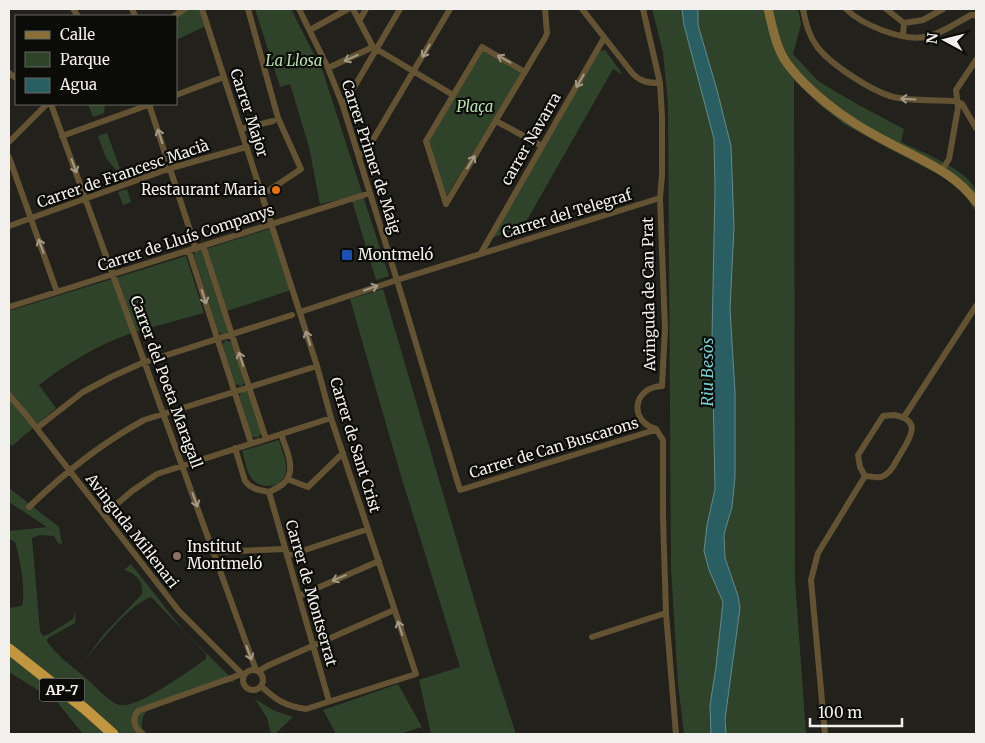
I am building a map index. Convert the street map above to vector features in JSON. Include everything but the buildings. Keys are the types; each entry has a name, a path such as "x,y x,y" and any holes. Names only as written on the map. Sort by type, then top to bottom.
{"highway":[{"name":"AP-7","path":"9,649 85,709 113,734"},
{"path":"9,656 42,680 108,734"}],"street":[{"name":"Carrer Major","path":"202,9 272,224"},
{"path":"248,9 275,119 301,170 262,195"},
{"name":"Carrer Primer de Maig","path":"299,9 328,68 342,106 460,490"},
{"path":"310,30 348,9"},
{"path":"353,9 375,48 453,95"},
{"path":"359,21 366,9"},
{"path":"342,106 400,9"},
{"path":"358,156 367,150 450,9"},
{"path":"525,72 482,47 453,95 426,141 446,204 525,72 547,33 545,9"},
{"path":"582,9 632,74 639,80 648,83 660,83"},
{"name":"Avinguda de Can Prat","path":"643,9 660,83 662,117 660,198 665,329 662,386 655,387 644,393 640,398 638,411 643,422 649,427 656,429 663,440 666,613 676,734"},
{"path":"768,9 774,37 784,59 797,76 825,103 860,128 942,170 960,183 976,202"},
{"path":"803,9 806,25 816,45 848,73 878,92 898,98 956,101 962,104 976,128"},
{"path":"846,9 865,24 883,31 923,37 936,34 970,15 976,14"},
{"path":"886,9 904,23 923,20 943,9"},
{"path":"903,35 904,23"},
{"name":"carrer Navarra","path":"481,253 604,38"},
{"path":"328,68 375,48"},
{"path":"942,170 949,159 958,108 956,90 976,60"},
{"path":"178,93 224,77"},
{"path":"9,142 48,105"},
{"name":"Carrer del Poeta Maragall","path":"49,105 114,275 257,671"},
{"path":"62,136 147,105"},
{"path":"150,105 196,249"},
{"path":"241,129 275,119"},
{"path":"496,121 542,146"},
{"name":"Carrer de Francesc Macià","path":"9,226 171,168 246,146"},
{"path":"9,157 57,292"},
{"name":"Carrer de Lluís Companys","path":"9,307 370,193"},
{"name":"Carrer del Telegraf","path":"300,312 481,253 660,198"},
{"name":"Carrer de Sant Crist","path":"272,224 343,453 416,674 329,701"},
{"path":"204,246 266,439"},
{"path":"189,251 251,443"},
{"path":"904,417 976,306"},
{"path":"37,428 83,392 111,377 145,362 292,315"},
{"path":"29,507 70,471 121,432 144,420 317,366"},
{"name":"Avinguda Mil·lenari","path":"9,395 37,428 179,612 243,674"},
{"path":"894,415 904,417 909,421 912,430 911,436 890,471 880,477 865,476 858,456 883,416 894,415"},
{"path":"104,516 132,491 157,474 332,418"},
{"name":"Carrer de Can Buscarons","path":"460,490 656,429"},
{"path":"235,448 245,481 248,485 269,492 284,484 290,476 291,464 281,434"},
{"path":"287,479 308,488 343,453"},
{"path":"825,734 811,580 818,553 865,476"},
{"name":"Carrer de Montserrat","path":"269,492 329,701"},
{"path":"287,556 368,529"},
{"path":"213,552 285,549"},
{"path":"299,596 378,561"},
{"path":"142,734 135,725 134,719 138,711 249,671 257,671 394,610"},
{"path":"592,637 666,613"},
{"path":"243,674 243,682 246,688 253,690 261,686 263,680 257,671"},
{"path":"261,686 276,700 293,707 306,709 329,701"}],"green space":[{"path":"181,9 203,9 208,25 178,39 178,15 171,15"},
{"name":"La Llosa","path":"255,9 291,9 323,72 389,276 376,280 351,197 320,204 309,147 290,84 280,87"},
{"path":"652,9 682,9 684,25 714,139 715,189 712,338 715,489 707,525 704,551 709,570 723,602 710,705 711,734 684,734 678,684 671,568 668,104 663,52"},
{"path":"698,9 798,9 801,24 793,54 818,81 904,129 901,142 944,162 973,184 976,192 976,212 965,195 945,178 844,124 820,105 794,80 795,580 806,734 726,734 725,719 740,608 738,596 725,558 724,534 732,507 735,477 735,392 730,309 731,146 698,25"},
{"path":"605,50 623,75 613,69 523,227 494,237 600,51"},
{"name":"Plaça","path":"483,51 521,73 446,197 429,141"},
{"path":"88,105 105,105 104,113 93,117"},
{"path":"107,133 124,179 118,181 115,169 106,158 98,136"},
{"path":"127,189 131,202 123,205 118,192"},
{"path":"272,228 291,290 227,311 206,249"},
{"path":"201,250 228,332 226,334 222,335 218,331 194,255 195,251"},
{"path":"186,256 204,313 129,334 93,350 60,370 39,385 56,408 12,446 9,443 9,311"},
{"path":"383,289 491,657 516,734 431,734 419,680 460,667 401,476 350,299"},
{"path":"226,340 233,343 244,383 242,386 235,384 223,346"},
{"path":"243,391 247,391 250,394 261,431 258,438 251,436 239,396"},
{"path":"279,440 286,464 286,473 280,482 275,485 264,486 258,484 249,474 242,451"},
{"path":"9,488 59,527 62,544 58,543 54,536 40,535 32,538 40,631 43,636 49,634 73,619 76,611 75,623 48,638 47,641 60,656 106,697 119,705 127,705 138,701 176,680 206,659 206,654 151,597 142,601 123,617 82,664 104,634 142,594 142,585 138,578 124,570 131,564 183,630 235,682 199,691 150,710 143,716 142,723 142,728 148,734 83,734 57,702 9,672 9,608 22,606 23,591 19,557 15,542 9,539 9,531 47,527 9,502"},
{"path":"398,684 422,727 400,734 336,734 323,710"},
{"path":"255,699 273,710 293,717 275,734 271,734 267,718"}],"water":[{"path":"682,9 698,9 698,25 731,146 734,227 730,309 735,392 735,477 732,507 724,534 725,558 738,596 740,608 725,719 726,734 711,734 710,705 723,602 709,570 704,551 707,525 715,489 712,338 715,189 714,139 684,25"}],"place":[{"name":"Restaurant Maria","path":"276,190"},
{"name":"Montmeló","path":"347,255"},
{"name":"Institut Montmeló","path":"177,556"}],"water label":[{"name":"Riu Besòs","path":"707,372"}]}
